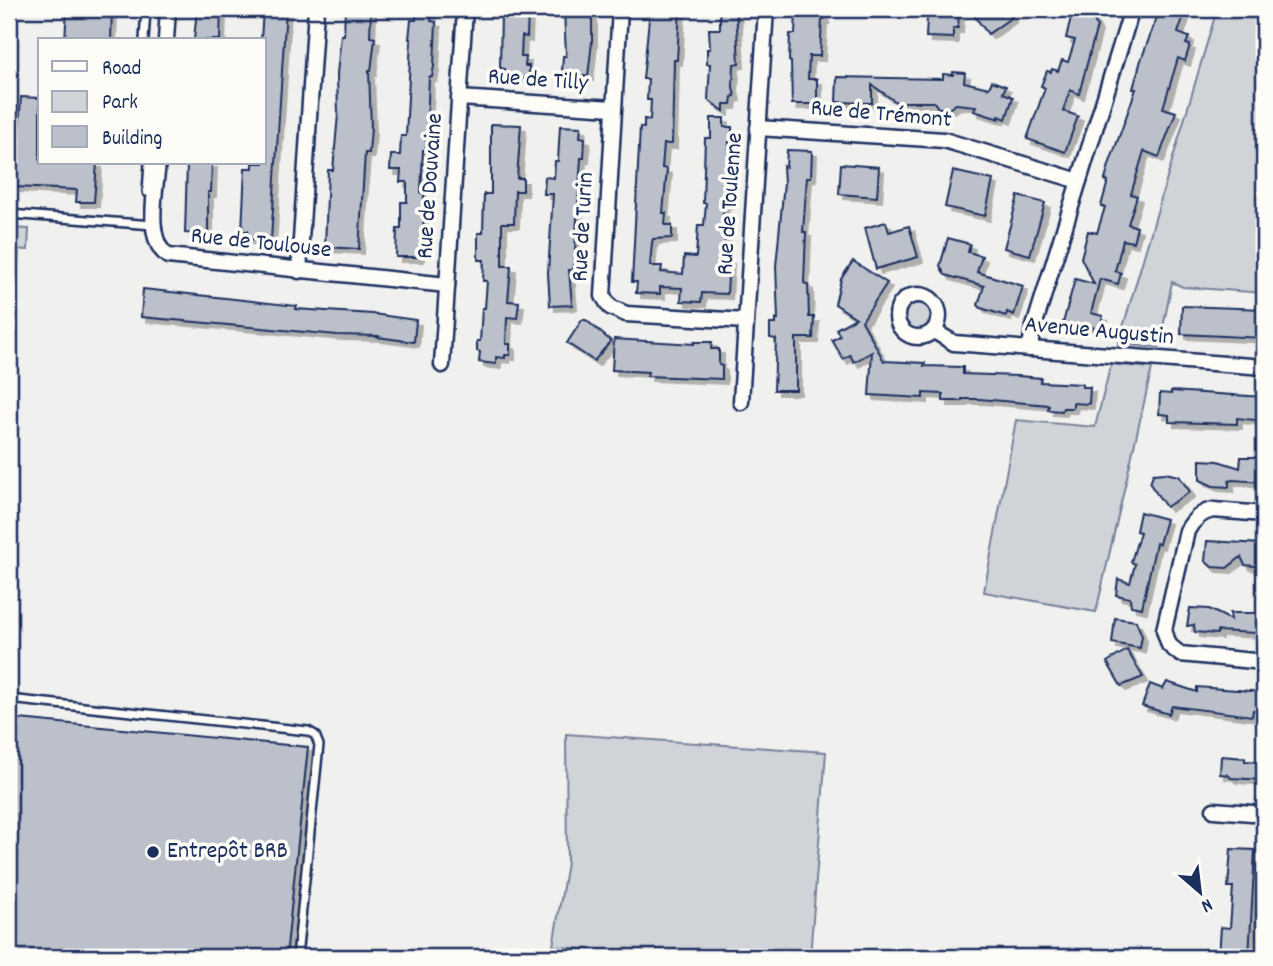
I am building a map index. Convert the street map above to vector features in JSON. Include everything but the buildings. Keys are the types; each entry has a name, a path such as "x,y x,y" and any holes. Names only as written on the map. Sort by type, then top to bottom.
{"street":[{"path":"166,38 168,9"},
{"path":"299,271 316,9"},
{"name":"Rue de Douvaine","path":"442,365 465,9"},
{"name":"Rue de Turin","path":"620,9 602,291 606,302 615,311 626,314 746,321"},
{"name":"Rue de Toulenne","path":"741,402 766,9"},
{"path":"1030,349 1032,333 1132,9"},
{"name":"Rue de Tilly","path":"459,98 613,108"},
{"name":"Rue de Trémont","path":"758,128 944,140 1079,181"},
{"name":"Rue de Toulouse","path":"158,164 154,236 163,253 174,258 447,285"},
{"name":"Avenue Augustin","path":"934,331 954,342 1264,368"},
{"path":"1264,514 1213,510 1195,520 1187,531 1164,631 1169,645 1180,654 1264,662"},
{"path":"1213,810 1264,814"}],"lane":[{"path":"144,38 146,9"},
{"path":"149,164 147,192 156,192"},
{"path":"9,214 154,225"},
{"path":"9,699 308,731 315,735 319,745 297,957"}],"green space":[{"path":"1217,9 1264,9 1264,293 1183,287 1172,282 1159,348 1118,344"},
{"path":"9,228 29,229 28,250 9,249"},
{"path":"9,252 19,253 16,283 9,282"},
{"path":"9,285 17,286 14,316 9,315"},
{"path":"919,301 925,302 933,310 933,322 925,330 919,331 913,330 905,322 904,316 905,310 913,302"},
{"path":"1111,364 1152,368 1096,612 984,592 1016,420 1095,427"},
{"path":"566,734 826,752 810,957 663,957 553,946 567,863"}],"place":[{"name":"Entrepôt BRB","path":"153,852"}]}
